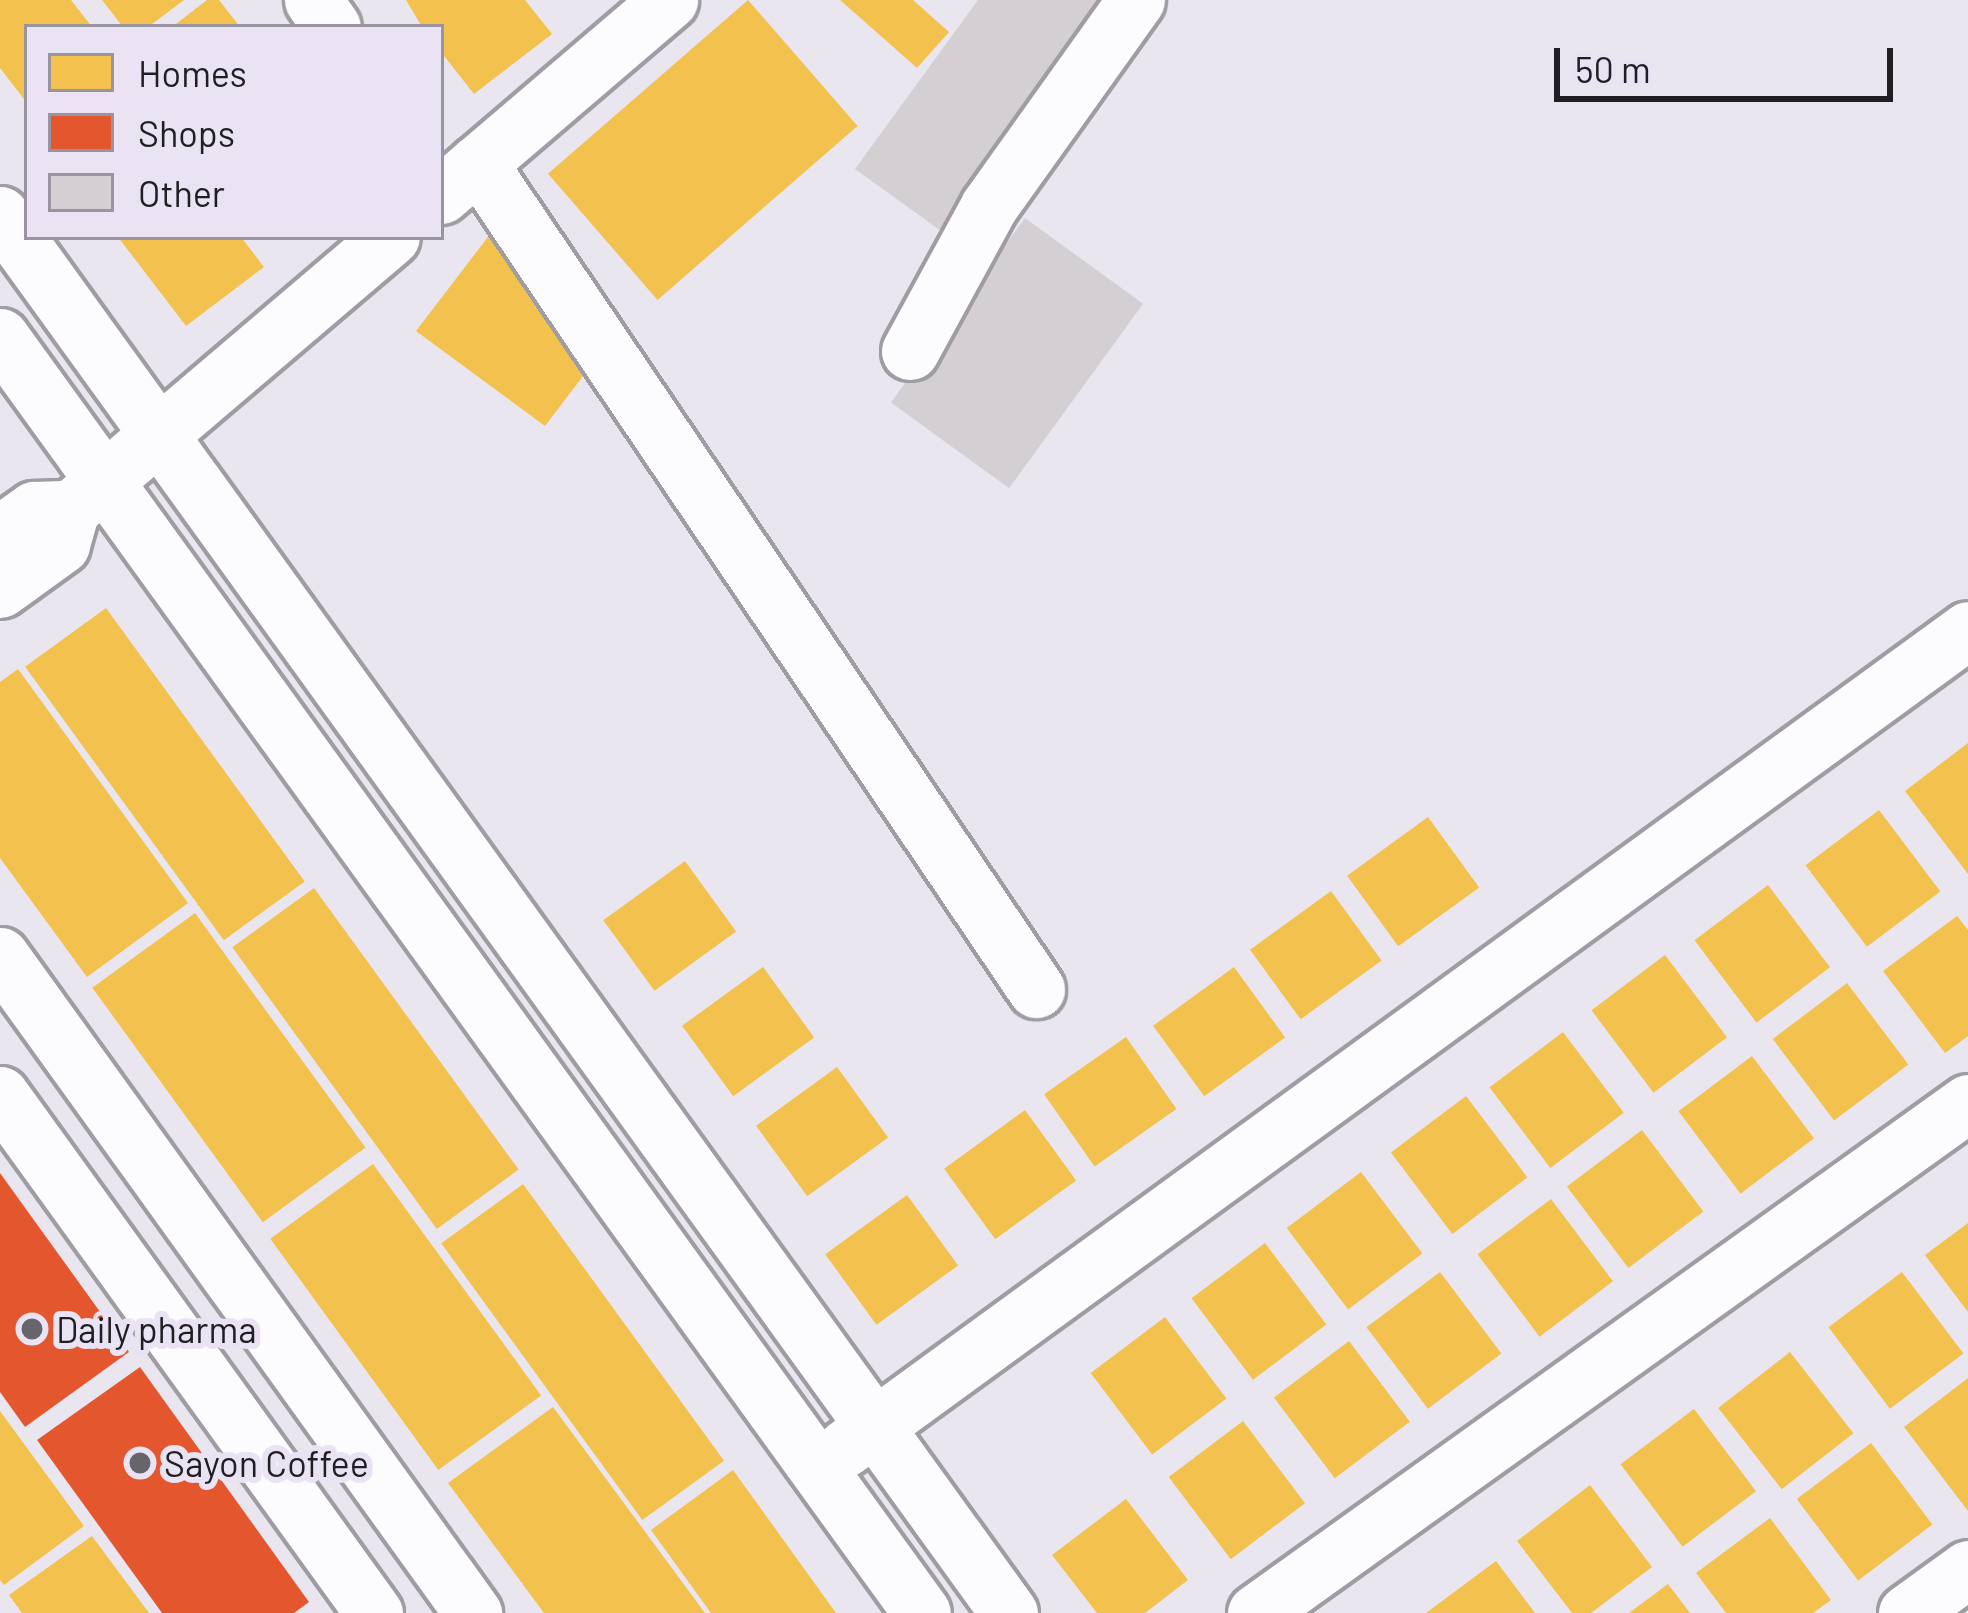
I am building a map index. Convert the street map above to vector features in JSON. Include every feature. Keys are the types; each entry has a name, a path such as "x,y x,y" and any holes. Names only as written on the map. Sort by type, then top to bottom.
{"street":[{"path":"669,0 452,180 1036,989"},
{"path":"910,351 989,206 1136,0"},
{"path":"0,215 1009,1613"},
{"path":"0,589 61,545 88,495 387,240"},
{"path":"0,338 88,495 460,973 922,1613"},
{"path":"0,534 34,510 88,495"},
{"path":"817,1467 1968,630"},
{"path":"460,973 521,936"},
{"path":"0,956 473,1613"},
{"path":"0,1095 374,1613"},
{"path":"1256,1613 1968,1103"},
{"path":"196,1367 262,1320"},
{"path":"1907,1613 1968,1569"}],"building: Homes":[{"path":"0,0 71,0 90,24 24,24 24,99 0,68"},
{"path":"102,0 184,0 152,24 121,24"},
{"path":"207,0 219,0 238,24 176,24"},
{"path":"406,0 525,0 552,34 474,94 444,56 444,24 420,24"},
{"path":"748,0 858,126 658,300 548,174"},
{"path":"840,0 913,0 949,32 917,68"},
{"path":"494,229 599,355 545,426 416,331"},
{"path":"120,240 243,240 264,267 186,326"},
{"path":"106,608 305,881 224,940 25,667"},
{"path":"18,669 188,903 87,977 0,858 0,682"},
{"path":"1968,743 1968,874 1905,791"},
{"path":"1879,810 1940,891 1867,947 1806,865"},
{"path":"1428,817 1479,887 1398,946 1347,876"},
{"path":"685,861 736,931 654,991 603,920"},
{"path":"1768,885 1830,967 1757,1023 1695,940"},
{"path":"314,888 519,1170 437,1229 232,947"},
{"path":"1331,891 1382,961 1301,1019 1250,950"},
{"path":"195,913 365,1148 263,1222 92,988"},
{"path":"1957,916 1968,930 1968,1036 1945,1053 1883,971"},
{"path":"1665,955 1727,1037 1654,1093 1592,1010"},
{"path":"763,967 814,1037 733,1096 682,1026"},
{"path":"1234,967 1285,1037 1204,1096 1153,1026"},
{"path":"1847,983 1908,1064 1834,1120 1773,1039"},
{"path":"1563,1032 1624,1113 1550,1168 1490,1087"},
{"path":"1126,1037 1176,1109 1095,1166 1044,1094"},
{"path":"1752,1056 1814,1138 1741,1194 1679,1111"},
{"path":"837,1067 888,1137 807,1196 756,1126"},
{"path":"1466,1096 1527,1177 1452,1234 1391,1153"},
{"path":"1025,1110 1076,1180 995,1239 944,1169"},
{"path":"1642,1130 1703,1211 1628,1268 1567,1187"},
{"path":"373,1164 541,1395 438,1470 270,1239"},
{"path":"1361,1172 1422,1253 1348,1309 1287,1228"},
{"path":"523,1184 724,1461 642,1520 441,1243"},
{"path":"907,1195 958,1265 876,1325 825,1254"},
{"path":"1551,1199 1613,1281 1540,1337 1478,1254"},
{"path":"1968,1223 1968,1312 1925,1255"},
{"path":"1265,1243 1326,1324 1253,1380 1192,1298"},
{"path":"1440,1272 1501,1353 1428,1409 1367,1327"},
{"path":"1902,1272 1963,1353 1890,1409 1829,1327"},
{"path":"1165,1317 1226,1398 1152,1454 1091,1373"},
{"path":"1349,1341 1410,1422 1335,1478 1274,1398"},
{"path":"1790,1352 1853,1433 1782,1489 1718,1408"},
{"path":"1968,1378 1968,1511 1904,1427"},
{"path":"553,1407 705,1613 544,1613 448,1483"},
{"path":"1694,1409 1756,1491 1683,1547 1621,1464"},
{"path":"0,1411 84,1526 4,1585 0,1580"},
{"path":"1243,1421 1305,1503 1231,1559 1169,1477"},
{"path":"1871,1443 1932,1524 1858,1580 1797,1499"},
{"path":"733,1470 836,1613 711,1613 651,1530"},
{"path":"1590,1485 1652,1567 1591,1613 1572,1613 1517,1541"},
{"path":"1126,1499 1188,1580 1145,1613 1097,1613 1052,1555"},
{"path":"1770,1518 1831,1600 1813,1613 1726,1613 1696,1573"},
{"path":"92,1536 149,1613 22,1613 9,1595"},
{"path":"1496,1561 1535,1613 1426,1613"},
{"path":"1668,1584 1690,1613 1629,1613"}],"building: Shops":[{"path":"0,1173 129,1352 25,1427 0,1392"},
{"path":"140,1367 309,1602 294,1613 162,1613 37,1440"}],"building: Other":[{"path":"978,0 1130,0 955,241 855,169"},
{"path":"1025,218 1143,304 1009,488 891,402"}],"place":[{"name":"Daily pharma","path":"32,1329"},
{"name":"Sayon Coffee","path":"140,1463"}]}
